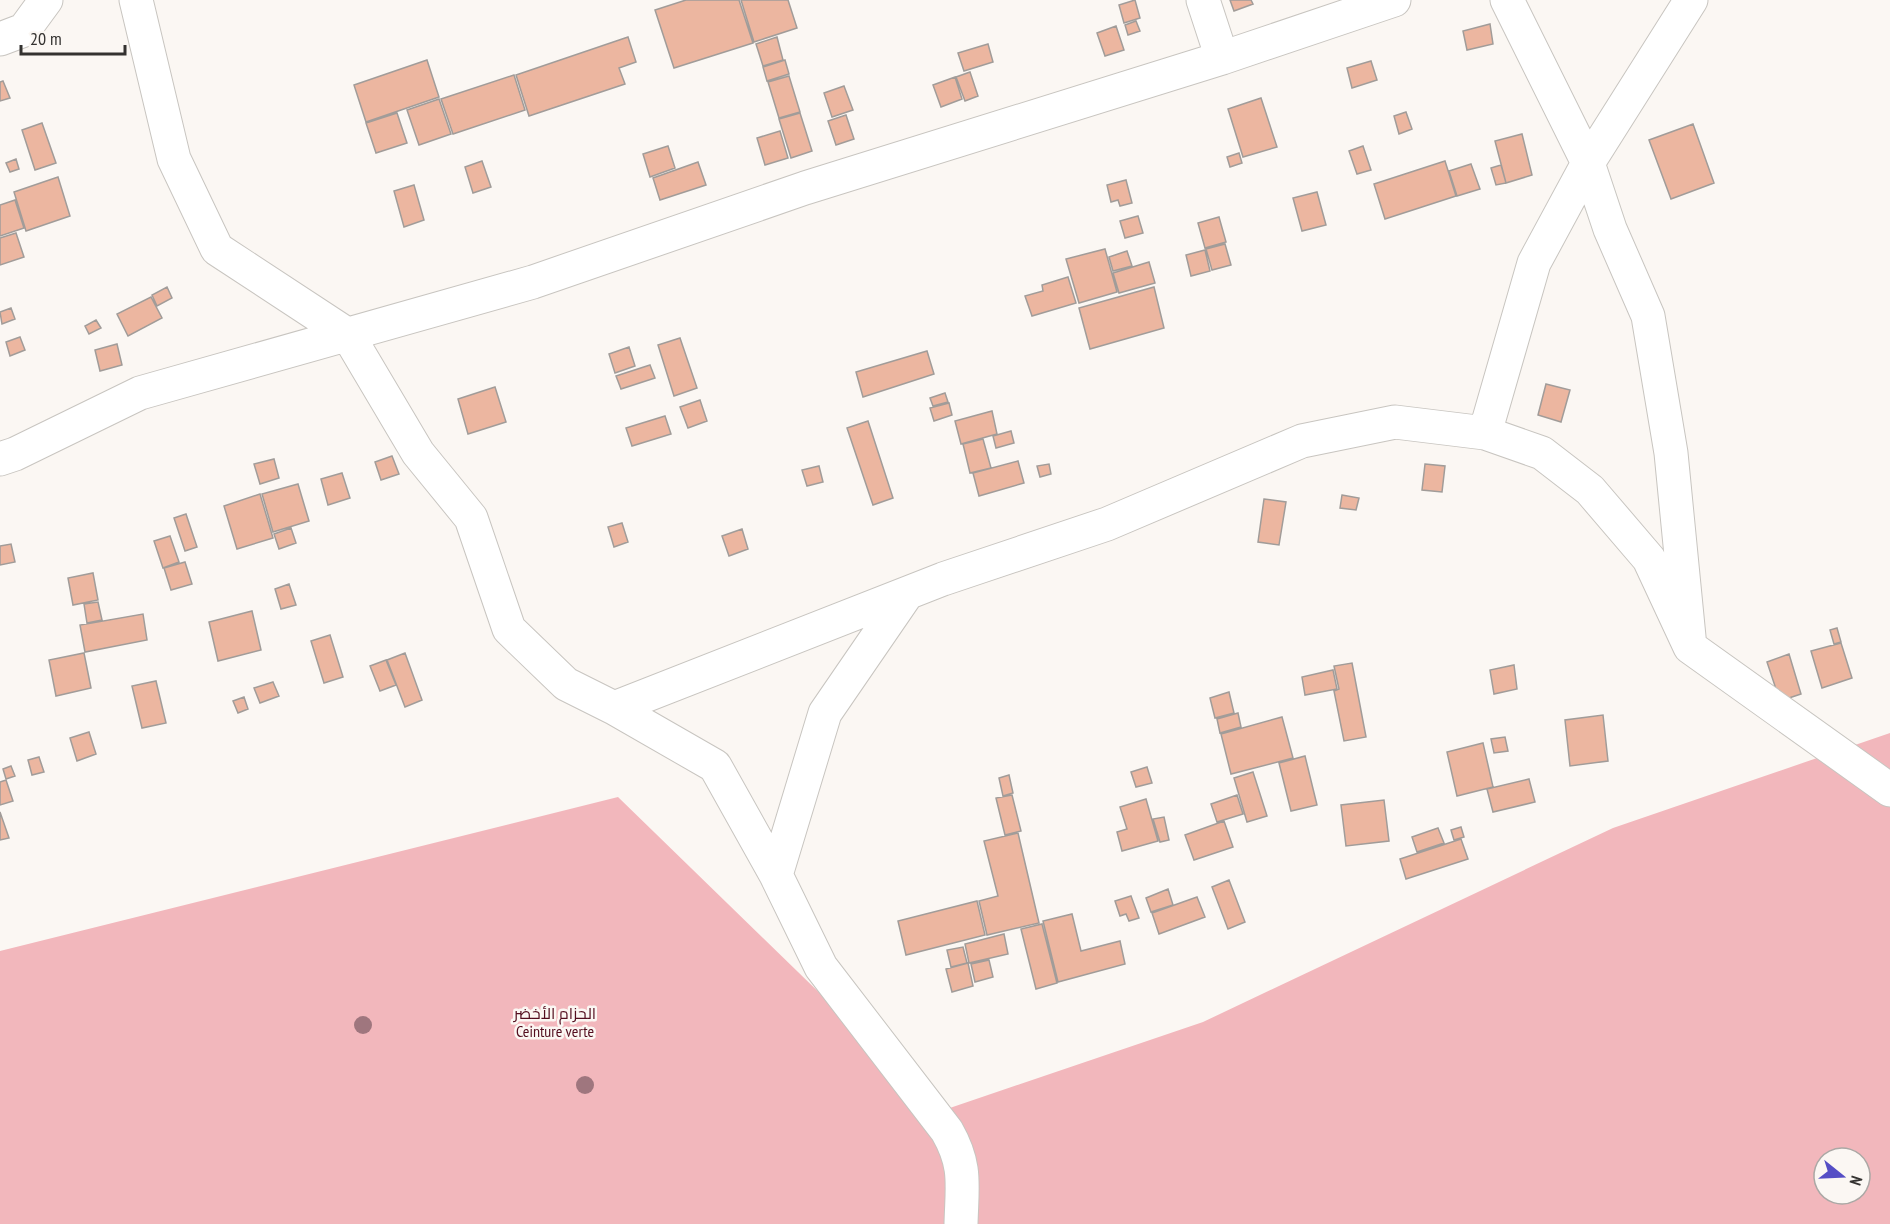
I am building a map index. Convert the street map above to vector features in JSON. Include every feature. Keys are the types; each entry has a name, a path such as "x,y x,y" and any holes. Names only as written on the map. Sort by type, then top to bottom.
{"street":[{"path":"0,39 24,30 46,0"},
{"path":"136,0 174,159 217,249 348,335 418,453 471,518 509,629 566,684 614,708 715,766 777,875 821,967 947,1131 957,1149 962,1162 961,1224"},
{"path":"1203,0 1222,58"},
{"path":"0,459 15,454 140,393 533,282 806,188 1222,58 1394,0"},
{"path":"1507,0 1588,163 1610,229 1648,316 1671,453 1690,647"},
{"path":"1485,433 1534,262 1588,163 1691,0"},
{"path":"614,708 943,579 1107,524 1302,441 1395,422 1485,433 1542,453 1590,490 1649,559 1690,647 1890,790"},
{"path":"777,875 825,713 906,595"}],"green space":[{"name":"الحزام الأخضر Ceinture verte","path":"1890,733 1890,1224 0,1224 0,951 618,797 941,1111 1203,1022 1613,828"}],"building":[{"path":"686,0 739,0 753,43 674,68 655,10"},
{"path":"741,0 788,0 797,28 754,42"},
{"path":"1135,0 1140,18 1124,23 1119,5"},
{"path":"1230,0 1251,0 1253,4 1234,11"},
{"path":"1136,21 1140,31 1128,35 1125,25"},
{"path":"1490,24 1493,44 1467,50 1463,31"},
{"path":"1116,26 1124,50 1105,56 1097,33"},
{"path":"628,37 636,62 619,68 625,84 529,116 516,75"},
{"path":"777,37 783,60 763,66 756,44"},
{"path":"988,44 993,62 964,71 958,53"},
{"path":"427,60 439,97 366,122 354,85"},
{"path":"785,60 789,74 767,81 763,67"},
{"path":"1371,61 1377,80 1352,88 1347,68"},
{"path":"970,72 978,96 965,101 956,77"},
{"path":"514,75 525,110 453,134 441,99"},
{"path":"789,76 800,112 779,118 768,82"},
{"path":"955,77 962,99 941,107 933,85"},
{"path":"3,81 10,98 0,101 0,82"},
{"path":"844,86 853,110 832,117 824,93"},
{"path":"1261,98 1277,147 1243,157 1228,109"},
{"path":"439,99 451,134 419,145 407,110"},
{"path":"1406,112 1412,129 1399,134 1394,116"},
{"path":"397,113 407,143 376,153 366,123"},
{"path":"800,113 812,151 791,158 779,119"},
{"path":"846,115 854,139 836,145 828,121"},
{"path":"42,123 56,163 35,170 22,130"},
{"path":"1693,124 1714,183 1671,199 1649,140"},
{"path":"780,131 788,158 765,165 757,138"},
{"path":"1522,134 1532,175 1506,183 1495,141"},
{"path":"668,146 675,168 650,177 643,154"},
{"path":"1363,146 1371,170 1357,174 1349,151"},
{"path":"1239,153 1242,163 1230,167 1227,157"},
{"path":"16,159 19,169 10,172 6,163"},
{"path":"482,161 491,187 473,193 465,167"},
{"path":"1445,161 1456,196 1385,219 1374,184"},
{"path":"698,162 706,185 660,200 653,178"},
{"path":"1471,164 1480,189 1457,196 1449,171"},
{"path":"1501,165 1506,183 1496,185 1491,168"},
{"path":"58,177 70,216 26,231 14,192"},
{"path":"1126,180 1132,203 1120,206 1118,200 1111,202 1107,185"},
{"path":"414,185 424,220 404,227 394,191"},
{"path":"1317,192 1326,225 1302,231 1293,198"},
{"path":"15,200 24,228 0,236 0,205"},
{"path":"1138,216 1143,233 1125,238 1120,221"},
{"path":"1219,217 1226,242 1205,248 1198,223"},
{"path":"16,233 24,257 0,265 0,238"},
{"path":"1225,244 1231,265 1212,270 1206,249"},
{"path":"1105,249 1117,292 1079,303 1066,259"},
{"path":"1205,250 1210,271 1191,276 1186,255"},
{"path":"1127,251 1132,266 1113,271 1109,257"},
{"path":"1149,262 1155,283 1119,293 1113,273"},
{"path":"1068,277 1076,303 1032,316 1025,296 1043,291 1042,285"},
{"path":"167,287 172,298 157,306 152,295"},
{"path":"1154,287 1164,328 1090,349 1079,308"},
{"path":"151,297 162,318 128,336 117,314"},
{"path":"11,308 15,319 2,324 0,312"},
{"path":"96,320 101,328 89,334 85,326"},
{"path":"20,337 25,350 10,356 6,342"},
{"path":"680,338 697,388 674,396 658,345"},
{"path":"117,344 122,365 100,371 95,350"},
{"path":"629,347 635,366 615,373 609,354"},
{"path":"927,351 934,374 863,397 856,372"},
{"path":"650,365 655,378 621,389 616,376"},
{"path":"1546,384 1570,390 1561,422 1538,415"},
{"path":"495,387 506,422 468,434 458,399"},
{"path":"945,393 948,402 933,406 930,398"},
{"path":"700,400 707,421 688,428 680,407"},
{"path":"949,403 952,415 934,421 930,408"},
{"path":"992,411 997,434 961,444 955,421"},
{"path":"665,416 671,434 632,446 626,428"},
{"path":"868,421 893,498 873,505 847,428"},
{"path":"1011,431 1014,443 996,448 993,436"},
{"path":"983,439 991,468 970,473 963,444"},
{"path":"392,456 399,474 381,480 375,462"},
{"path":"274,459 279,478 260,484 254,464"},
{"path":"1018,461 1024,483 979,496 973,473"},
{"path":"1049,464 1051,474 1040,477 1037,466"},
{"path":"1425,464 1445,466 1442,492 1422,490"},
{"path":"819,466 823,482 807,486 802,470"},
{"path":"342,473 350,498 328,505 321,479"},
{"path":"298,484 309,521 273,532 262,494"},
{"path":"260,494 273,538 237,549 224,506"},
{"path":"1342,495 1359,498 1356,510 1340,508"},
{"path":"1264,499 1286,502 1279,545 1258,542"},
{"path":"186,514 197,547 185,551 174,518"},
{"path":"622,523 628,542 614,547 608,527"},
{"path":"291,528 296,543 279,549 274,534"},
{"path":"742,529 748,549 729,556 722,536"},
{"path":"170,536 179,562 163,568 154,541"},
{"path":"11,544 15,562 0,565 0,546"},
{"path":"185,562 192,584 171,590 164,568"},
{"path":"93,573 98,600 73,605 68,578"},
{"path":"289,584 296,605 281,609 275,589"},
{"path":"98,602 102,620 87,623 84,604"},
{"path":"252,611 261,650 218,661 209,622"},
{"path":"143,614 147,640 85,652 80,625"},
{"path":"1837,628 1841,642 1834,644 1830,630"},
{"path":"330,635 343,677 324,683 311,641"},
{"path":"1841,643 1852,678 1822,688 1811,651"},
{"path":"84,653 91,688 56,696 49,660"},
{"path":"405,653 422,700 405,707 387,660"},
{"path":"1789,654 1801,694 1780,701 1767,662"},
{"path":"386,660 396,685 380,691 370,666"},
{"path":"1352,663 1366,737 1344,741 1334,691 1339,689 1334,666"},
{"path":"1514,665 1517,689 1494,694 1490,670"},
{"path":"1333,670 1337,689 1305,695 1302,677"},
{"path":"156,681 166,723 142,728 132,686"},
{"path":"273,682 279,696 260,703 254,688"},
{"path":"1229,692 1234,713 1215,718 1210,698"},
{"path":"244,697 248,709 238,713 233,701"},
{"path":"1238,713 1241,727 1220,733 1217,719"},
{"path":"1603,715 1608,761 1570,766 1565,720"},
{"path":"1282,717 1293,758 1231,774 1221,734"},
{"path":"89,732 96,754 77,761 70,738"},
{"path":"1505,737 1508,751 1494,753 1491,739"},
{"path":"1483,743 1493,787 1457,796 1447,752"},
{"path":"1305,756 1317,805 1291,811 1279,763"},
{"path":"39,757 44,772 32,775 28,760"},
{"path":"11,766 15,776 6,779 3,769"},
{"path":"1147,767 1152,783 1136,787 1131,772"},
{"path":"1253,772 1267,816 1247,822 1234,778"},
{"path":"1009,775 1013,793 1003,796 999,778"},
{"path":"1529,779 1535,802 1493,812 1487,789"},
{"path":"6,780 13,801 0,805 0,782"},
{"path":"1012,795 1021,831 1005,835 996,798"},
{"path":"1237,795 1243,814 1217,822 1211,804"},
{"path":"1146,799 1158,841 1122,851 1117,832 1127,829 1120,807"},
{"path":"1384,800 1389,841 1346,846 1341,805"},
{"path":"0,812 9,838 0,840"},
{"path":"1164,817 1169,840 1160,842 1153,819"},
{"path":"1224,821 1233,847 1194,860 1185,835"},
{"path":"1461,827 1464,837 1454,840 1451,830"},
{"path":"1438,828 1444,843 1417,852 1412,837"},
{"path":"1018,833 1039,923 987,935 979,901 998,896 984,841"},
{"path":"1461,839 1468,859 1406,879 1400,859"},
{"path":"1229,880 1245,922 1228,929 1212,887"},
{"path":"1168,889 1173,905 1151,912 1146,898"},
{"path":"1131,896 1139,918 1129,921 1126,914 1120,916 1115,901"},
{"path":"1197,897 1205,917 1159,934 1152,913"},
{"path":"977,901 985,935 906,955 898,921"},
{"path":"1072,914 1081,951 1120,941 1125,964 1058,982 1043,921"},
{"path":"1042,924 1057,983 1036,989 1021,929"},
{"path":"1004,934 1008,954 969,963 965,944"},
{"path":"963,947 967,963 951,967 947,950"},
{"path":"989,960 993,977 975,982 971,964"},
{"path":"968,963 973,986 952,992 946,969"}]}
